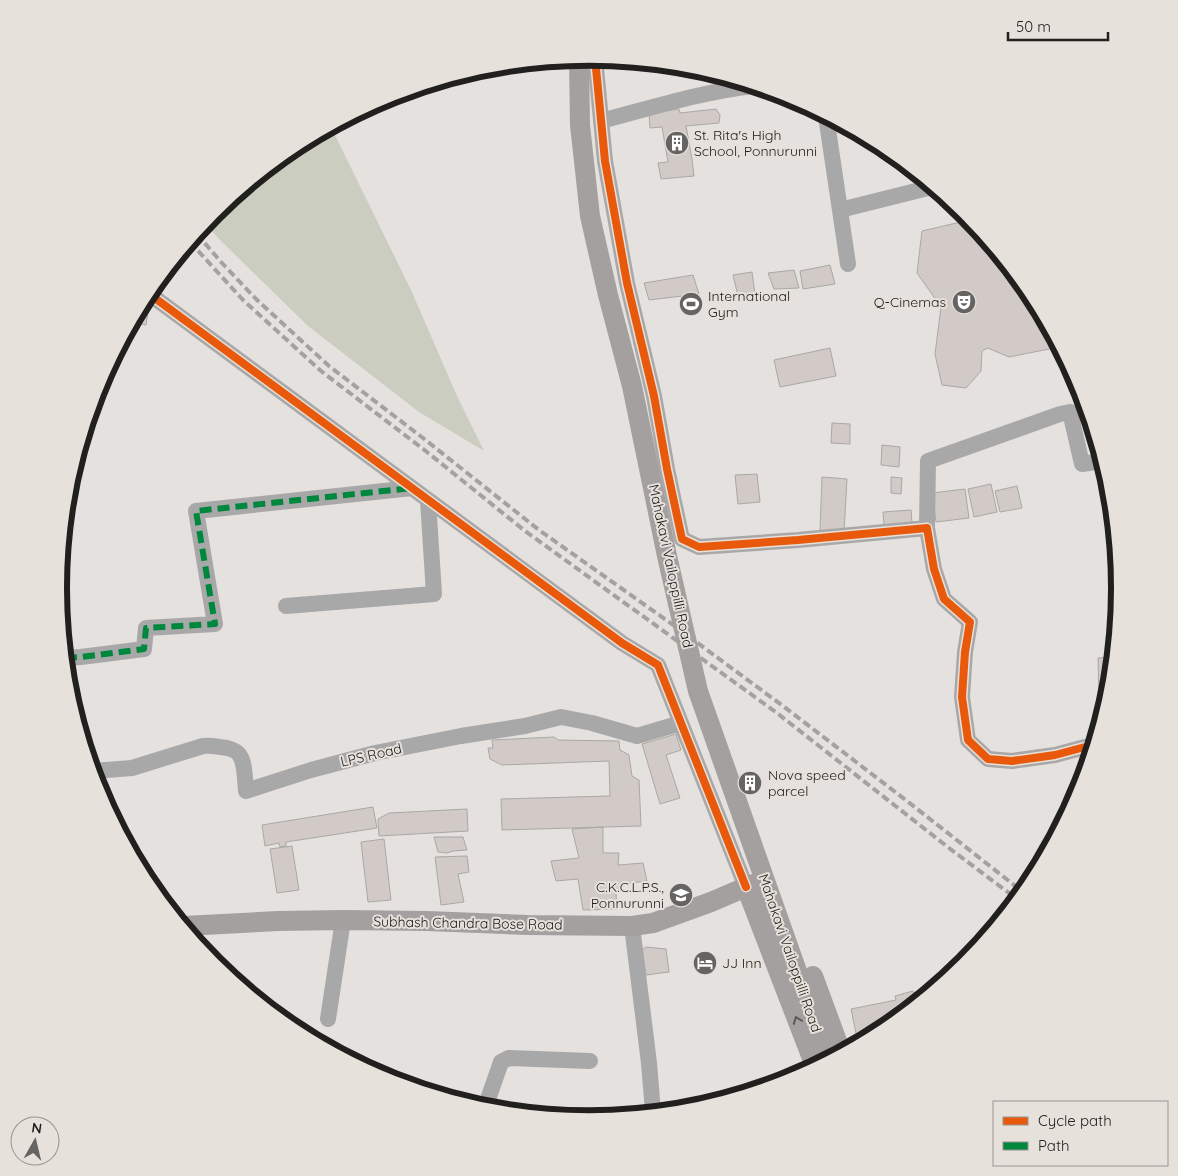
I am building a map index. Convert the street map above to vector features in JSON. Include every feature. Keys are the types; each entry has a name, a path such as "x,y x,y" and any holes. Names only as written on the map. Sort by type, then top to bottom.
{"main road":[{"name":"Mahakavi Vailoppilli Road","path":"579,66 580,125 590,216 608,296 632,386 667,556 698,691 826,1053"},
{"name":"Subhash Chandra Bose Road","path":"192,926 343,920 632,926 653,923 776,876 839,1046"},
{"path":"746,887 812,1059"}],"street":[{"path":"596,66 605,160 627,283 654,396 682,539 699,547 927,528"},
{"path":"601,121 662,104 737,88"},
{"path":"827,124 848,264"},
{"path":"840,210 925,189"},
{"path":"155,298 622,643 658,665 746,887"},
{"path":"1086,747 1055,755 1012,761 988,759 968,740 962,697 965,652 970,622 944,598 934,568 927,528 928,461 1070,412 1082,464 1095,462"},
{"path":"72,658 144,648 146,628 215,624 196,511 412,488"},
{"path":"286,606 434,594 428,500"},
{"name":"LPS Road","path":"100,770 132,768 203,746 219,746 231,749 241,756 246,791 311,770 375,753 524,726 562,717 592,723 637,736 681,723"},
{"path":"328,1019 343,920"},
{"path":"632,926 650,1063 653,1106"},
{"path":"488,1100 501,1062 509,1058 590,1062"}],"shaded area":[{"path":"334,133 411,290 457,396 484,451 419,412 308,326 211,229 220,219 271,174"}],"building":[{"name":"St. Rita's High School, Ponnurunni","path":"679,109 680,113 716,109 720,115 719,123 686,126 694,176 661,179 658,163 668,162 662,127 650,128 649,113"},
{"path":"961,222 1003,270 1023,298 1052,348 1009,357 988,348 982,351 981,371 966,388 942,385 935,354 941,307 917,273 922,231"},
{"path":"830,265 835,284 803,289 800,271"},
{"path":"794,270 799,288 774,289 768,273"},
{"path":"752,272 755,294 738,296 733,275"},
{"path":"693,275 699,294 649,300 644,283"},
{"path":"149,308 146,325 139,324"},
{"path":"830,348 836,376 780,387 774,360"},
{"path":"832,423 850,424 850,444 831,443"},
{"path":"882,445 900,447 899,467 881,465"},
{"path":"757,474 760,502 738,504 735,475"},
{"path":"822,477 847,479 844,532 820,531"},
{"path":"891,477 902,478 901,494 891,493"},
{"path":"991,484 997,512 974,517 968,489"},
{"path":"1017,486 1022,508 1000,512 995,491"},
{"path":"965,489 969,518 936,522 932,493"},
{"path":"911,510 912,523 884,525 883,512"},
{"path":"1106,657 1099,698 1099,698 1098,658"},
{"path":"676,734 681,750 666,755 680,798 660,804 642,744"},
{"path":"554,737 558,740 619,741 620,750 629,755 632,776 639,780 641,826 502,830 501,799 610,796 609,761 502,765 490,759 488,748 493,748 492,740"},
{"name":"Nova speed parcel","path":"752,775 756,786 744,791 744,781"},
{"path":"373,807 377,828 286,842 286,846 280,847 279,843 265,846 262,825"},
{"path":"467,809 468,831 379,836 378,819 389,813"},
{"path":"603,827 603,853 619,853 618,865 643,863 647,881 621,884 616,894 617,909 583,910 578,879 556,881 551,861 579,858 572,829"},
{"path":"434,837 463,837 467,850 447,853 438,852"},
{"path":"384,839 391,900 368,902 361,842"},
{"path":"292,846 299,890 277,893 270,849"},
{"path":"467,856 469,872 458,874 464,902 441,905 435,857"},
{"path":"646,947 666,949 669,972 646,975 642,950"},
{"path":"913,991 915,996 857,1036 851,1009 896,1000 895,996"}],"railway":[{"path":"201,239 256,299 329,366 539,530 783,706 1017,887"},
{"path":"195,247 243,300 321,371 427,452 525,531 777,713 1011,895"}],"marked path":[{"path":"72,658 144,649 146,628 215,624 196,511 412,488"}],"cycle path":[{"path":"596,66 605,161 627,283 654,396 682,539 699,547 927,528 934,569 944,599 970,622 965,652 962,697 968,740 988,759 1012,761 1055,755 1086,747"},
{"path":"155,298 622,643 658,665 746,887"}],"place":[{"name":"St. Rita's High School, Ponnurunni","path":"677,143"},
{"name":"Q-Cinemas","path":"964,302"},
{"name":"International Gym","path":"691,304"},
{"name":"Nova speed parcel","path":"750,783"},
{"name":"C.K.C.L.P.S., Ponnurunni","path":"681,895"},
{"name":"JJ Inn","path":"705,963"}]}
